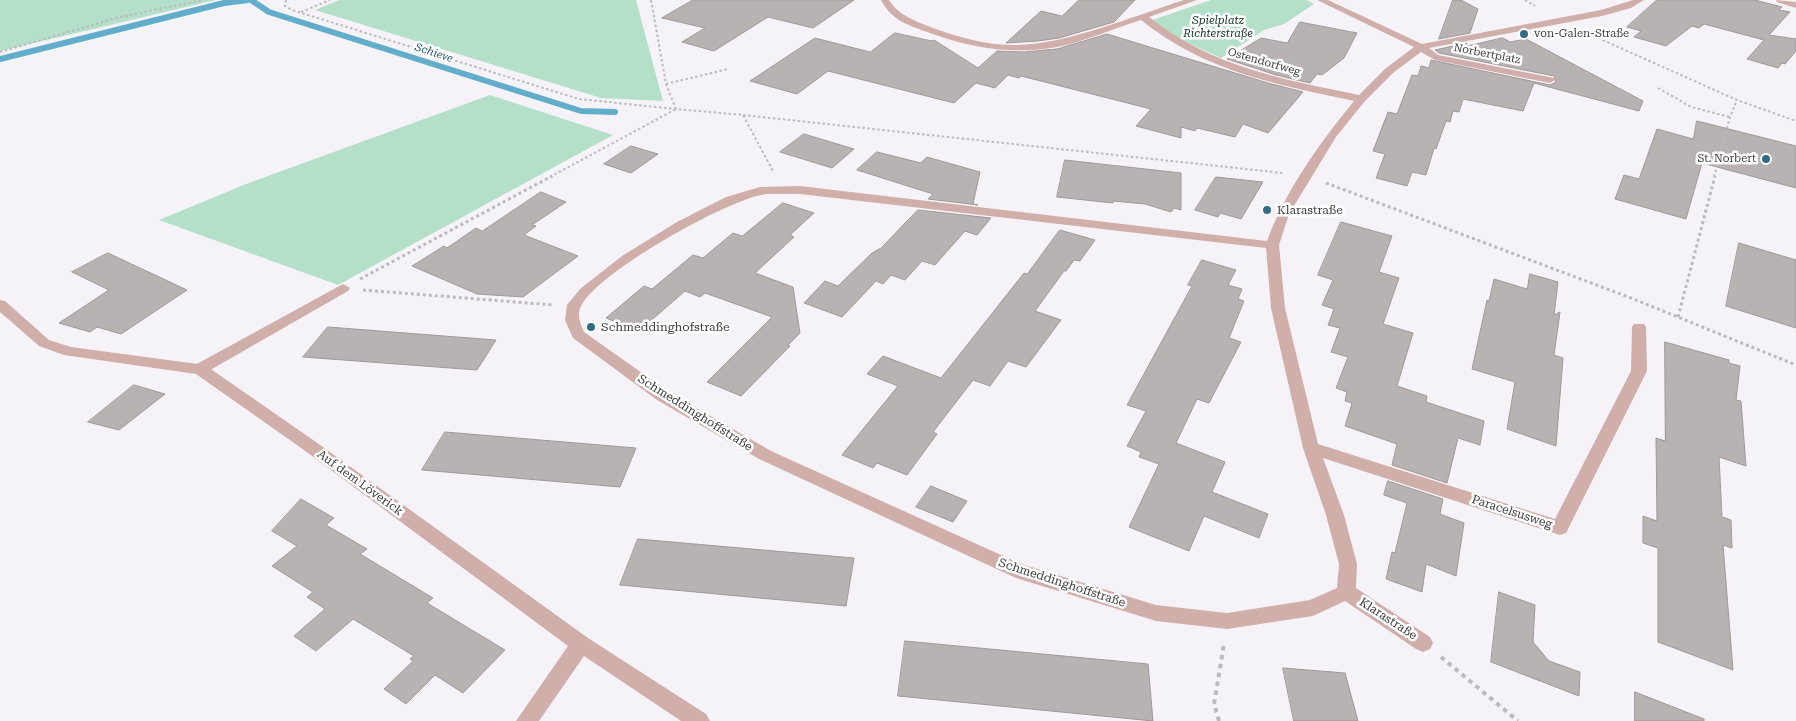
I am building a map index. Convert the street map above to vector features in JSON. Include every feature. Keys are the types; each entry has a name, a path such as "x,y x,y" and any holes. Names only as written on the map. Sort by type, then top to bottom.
{"street":[{"path":"884,0 891,11 908,22 960,41 1018,48 1057,44 1193,0"},
{"path":"1321,0 1421,47"},
{"name":"Klarastraße","path":"1424,643 1346,592 1348,564 1335,515 1312,448 1278,308 1272,245 1283,214 1331,136 1361,99 1389,71 1421,47 1602,13 1628,6 1640,0"},
{"path":"1780,0 1796,5"},
{"name":"Ostendorfweg","path":"1142,16 1173,40 1233,68 1269,79 1361,99"},
{"name":"Norbertplatz","path":"1421,47 1435,57 1550,80"},
{"path":"573,307 581,295 594,283 644,247 698,215 745,194 783,189 1130,227 1272,245"},
{"path":"200,369 343,288"},
{"name":"Auf dem Löverick","path":"0,304 44,343 69,352 200,369 310,446 581,644 699,721"},
{"name":"Schmeddinghoffstraße","path":"573,307 572,320 578,334 663,396 765,456 1016,570 1156,613 1227,621 1313,608 1346,592"},
{"name":"Paracelsusweg","path":"1312,448 1560,528 1639,371 1640,327"},
{"path":"527,721 581,644"}],"path":[{"path":"0,52 116,18 203,0"},
{"path":"286,0 286,6 300,12 592,102 641,104 1306,176 1678,317 1796,365"},
{"path":"300,12 330,0"},
{"path":"651,0 666,84 676,109"},
{"path":"1525,0 1559,20 1648,62 1737,100 1796,121"},
{"path":"666,84 728,69"},
{"path":"1658,88 1691,107 1730,117"},
{"path":"1678,317 1730,117 1737,100"},
{"path":"343,288 676,109"},
{"path":"743,115 783,189"},
{"path":"343,288 573,307"},
{"path":"1219,721 1214,704 1227,621"},
{"path":"1424,643 1518,721"}],"green space":[{"path":"0,0 216,0 0,51"},
{"path":"339,0 636,0 663,101 601,98 315,10"},
{"name":"Spielplatz Richterstraße","path":"1211,0 1307,0 1314,4 1284,24 1264,30 1221,58 1177,38 1152,20"},
{"path":"490,95 613,135 338,285 159,220 246,184"}],"building":[{"path":"693,0 854,0 813,28 768,17 714,51 682,42 705,28 662,18"},
{"path":"1079,0 1135,0 1114,22 1059,38 1006,43 1041,11 1062,16"},
{"path":"1453,0 1461,0 1478,9 1470,33 1439,39"},
{"path":"1657,0 1755,0 1782,7 1779,10 1790,12 1769,35 1796,39 1796,51 1785,64 1782,63 1778,68 1747,59 1764,40 1704,24 1699,28 1692,26 1666,46 1634,37 1641,31 1627,27"},
{"path":"1300,22 1357,33 1344,58 1322,75 1317,74 1310,83 1276,75 1227,59 1261,38 1287,43"},
{"path":"895,33 934,40 978,68 997,51 1024,52 1057,49 1107,34 1303,92 1268,133 1243,124 1235,137 1197,128 1195,131 1181,127 1181,138 1136,126 1151,109 1021,76 1019,78 1008,75 995,88 976,83 954,103 828,71 797,94 750,81 815,38 870,52"},
{"path":"1503,38 1510,42 1526,39 1643,101 1639,111 1534,83 1523,111 1463,99 1459,112 1453,111 1450,122 1446,121 1436,149 1434,148 1426,175 1412,172 1407,186 1376,178 1385,154 1373,151 1388,112 1397,114 1412,75 1418,76 1421,66 1429,68 1431,60 1550,85 1556,82 1554,76 1439,53 1435,50"},
{"path":"1697,121 1796,146 1796,188 1702,163 1686,219 1615,199 1624,175 1639,179 1657,129 1693,139"},
{"path":"804,134 854,149 832,168 780,152"},
{"path":"631,146 658,154 631,173 604,164"},
{"path":"877,152 921,163 927,157 980,172 973,204 978,205 928,199 933,194 857,170"},
{"path":"1065,160 1181,173 1181,210 1174,208 1171,212 1145,204 1113,201 1113,203 1057,197"},
{"path":"1216,177 1263,182 1241,219 1220,213 1218,217 1195,210"},
{"path":"541,192 566,202 532,225 536,226 524,235 578,256 523,297 477,294 412,266 444,246 447,248 476,228 482,231"},
{"path":"783,203 814,213 790,235 794,237 755,273 793,287 800,333 788,345 790,346 741,396 707,382 772,317 705,293 700,297 685,291 639,331 606,318 644,286 652,289 693,255 703,258 733,233 742,236"},
{"path":"918,210 991,218 977,235 965,231 935,265 922,261 905,280 891,275 883,284 876,281 842,317 804,303 825,281 838,286 872,253 881,248"},
{"path":"1341,222 1392,236 1379,272 1399,278 1383,324 1413,333 1397,386 1427,396 1426,402 1484,421 1480,445 1458,438 1447,483 1392,465 1397,444 1345,426 1352,403 1345,401 1347,392 1336,388 1348,357 1331,352 1340,328 1328,325 1334,309 1322,305 1333,280 1318,275"},
{"path":"1060,230 1095,240 1080,261 1074,260 1064,271 1035,311 1061,320 1026,367 1008,361 990,386 973,380 933,432 937,434 907,475 877,463 873,468 842,455 898,386 867,374 883,356 941,378 1024,273 1027,274"},
{"path":"1739,243 1796,260 1796,328 1726,306"},
{"path":"108,253 187,290 121,334 97,327 90,332 59,323 109,290 72,272"},
{"path":"1202,260 1236,270 1228,285 1242,289 1238,299 1244,301 1229,338 1241,342 1209,403 1197,399 1176,443 1225,462 1212,492 1268,514 1259,538 1204,516 1189,551 1129,527 1159,464 1139,457 1141,452 1127,446 1146,411 1127,405 1192,286 1188,285"},
{"path":"1530,274 1558,282 1554,315 1560,312 1554,355 1563,358 1556,446 1507,429 1515,382 1472,369 1487,300 1489,301 1494,279 1527,289"},
{"path":"328,327 496,340 477,370 303,357"},
{"path":"1665,342 1729,360 1729,363 1740,366 1736,400 1741,401 1746,466 1719,457 1722,517 1731,520 1732,548 1723,545 1733,670 1658,642 1658,548 1643,543 1643,516 1657,521 1656,438 1665,441"},
{"path":"134,385 165,394 119,430 88,422"},
{"path":"445,432 636,448 620,487 422,470"},
{"path":"1388,481 1443,499 1440,514 1464,523 1456,576 1426,564 1422,592 1386,579 1392,552 1395,553 1407,503 1384,495"},
{"path":"931,486 967,501 953,522 916,507"},
{"path":"301,499 334,518 326,525 367,549 360,554 433,598 427,603 505,650 463,693 435,675 406,704 384,689 413,661 410,659 414,656 353,619 316,651 294,636 325,609 307,597 313,592 272,566 297,546 272,531"},
{"path":"638,539 854,558 846,606 620,585"},
{"path":"1499,592 1535,605 1533,642 1549,661 1580,672 1579,696 1491,662"},
{"path":"905,641 1148,664 1153,721 898,696"},
{"path":"1283,668 1345,673 1358,721 1294,721"},
{"path":"1635,692 1704,719 1704,721 1635,721"}],"waterway":[{"name":"Schieve","path":"0,59 224,3 248,0"},
{"name":"Schieve","path":"251,0 269,12 581,111 615,112"}],"place":[{"name":"von-Galen-Straße","path":"1524,34"},
{"name":"St. Norbert","path":"1766,159"},
{"name":"Klarastraße","path":"1267,210"},
{"name":"Schmeddinghofstraße","path":"591,327"}]}
